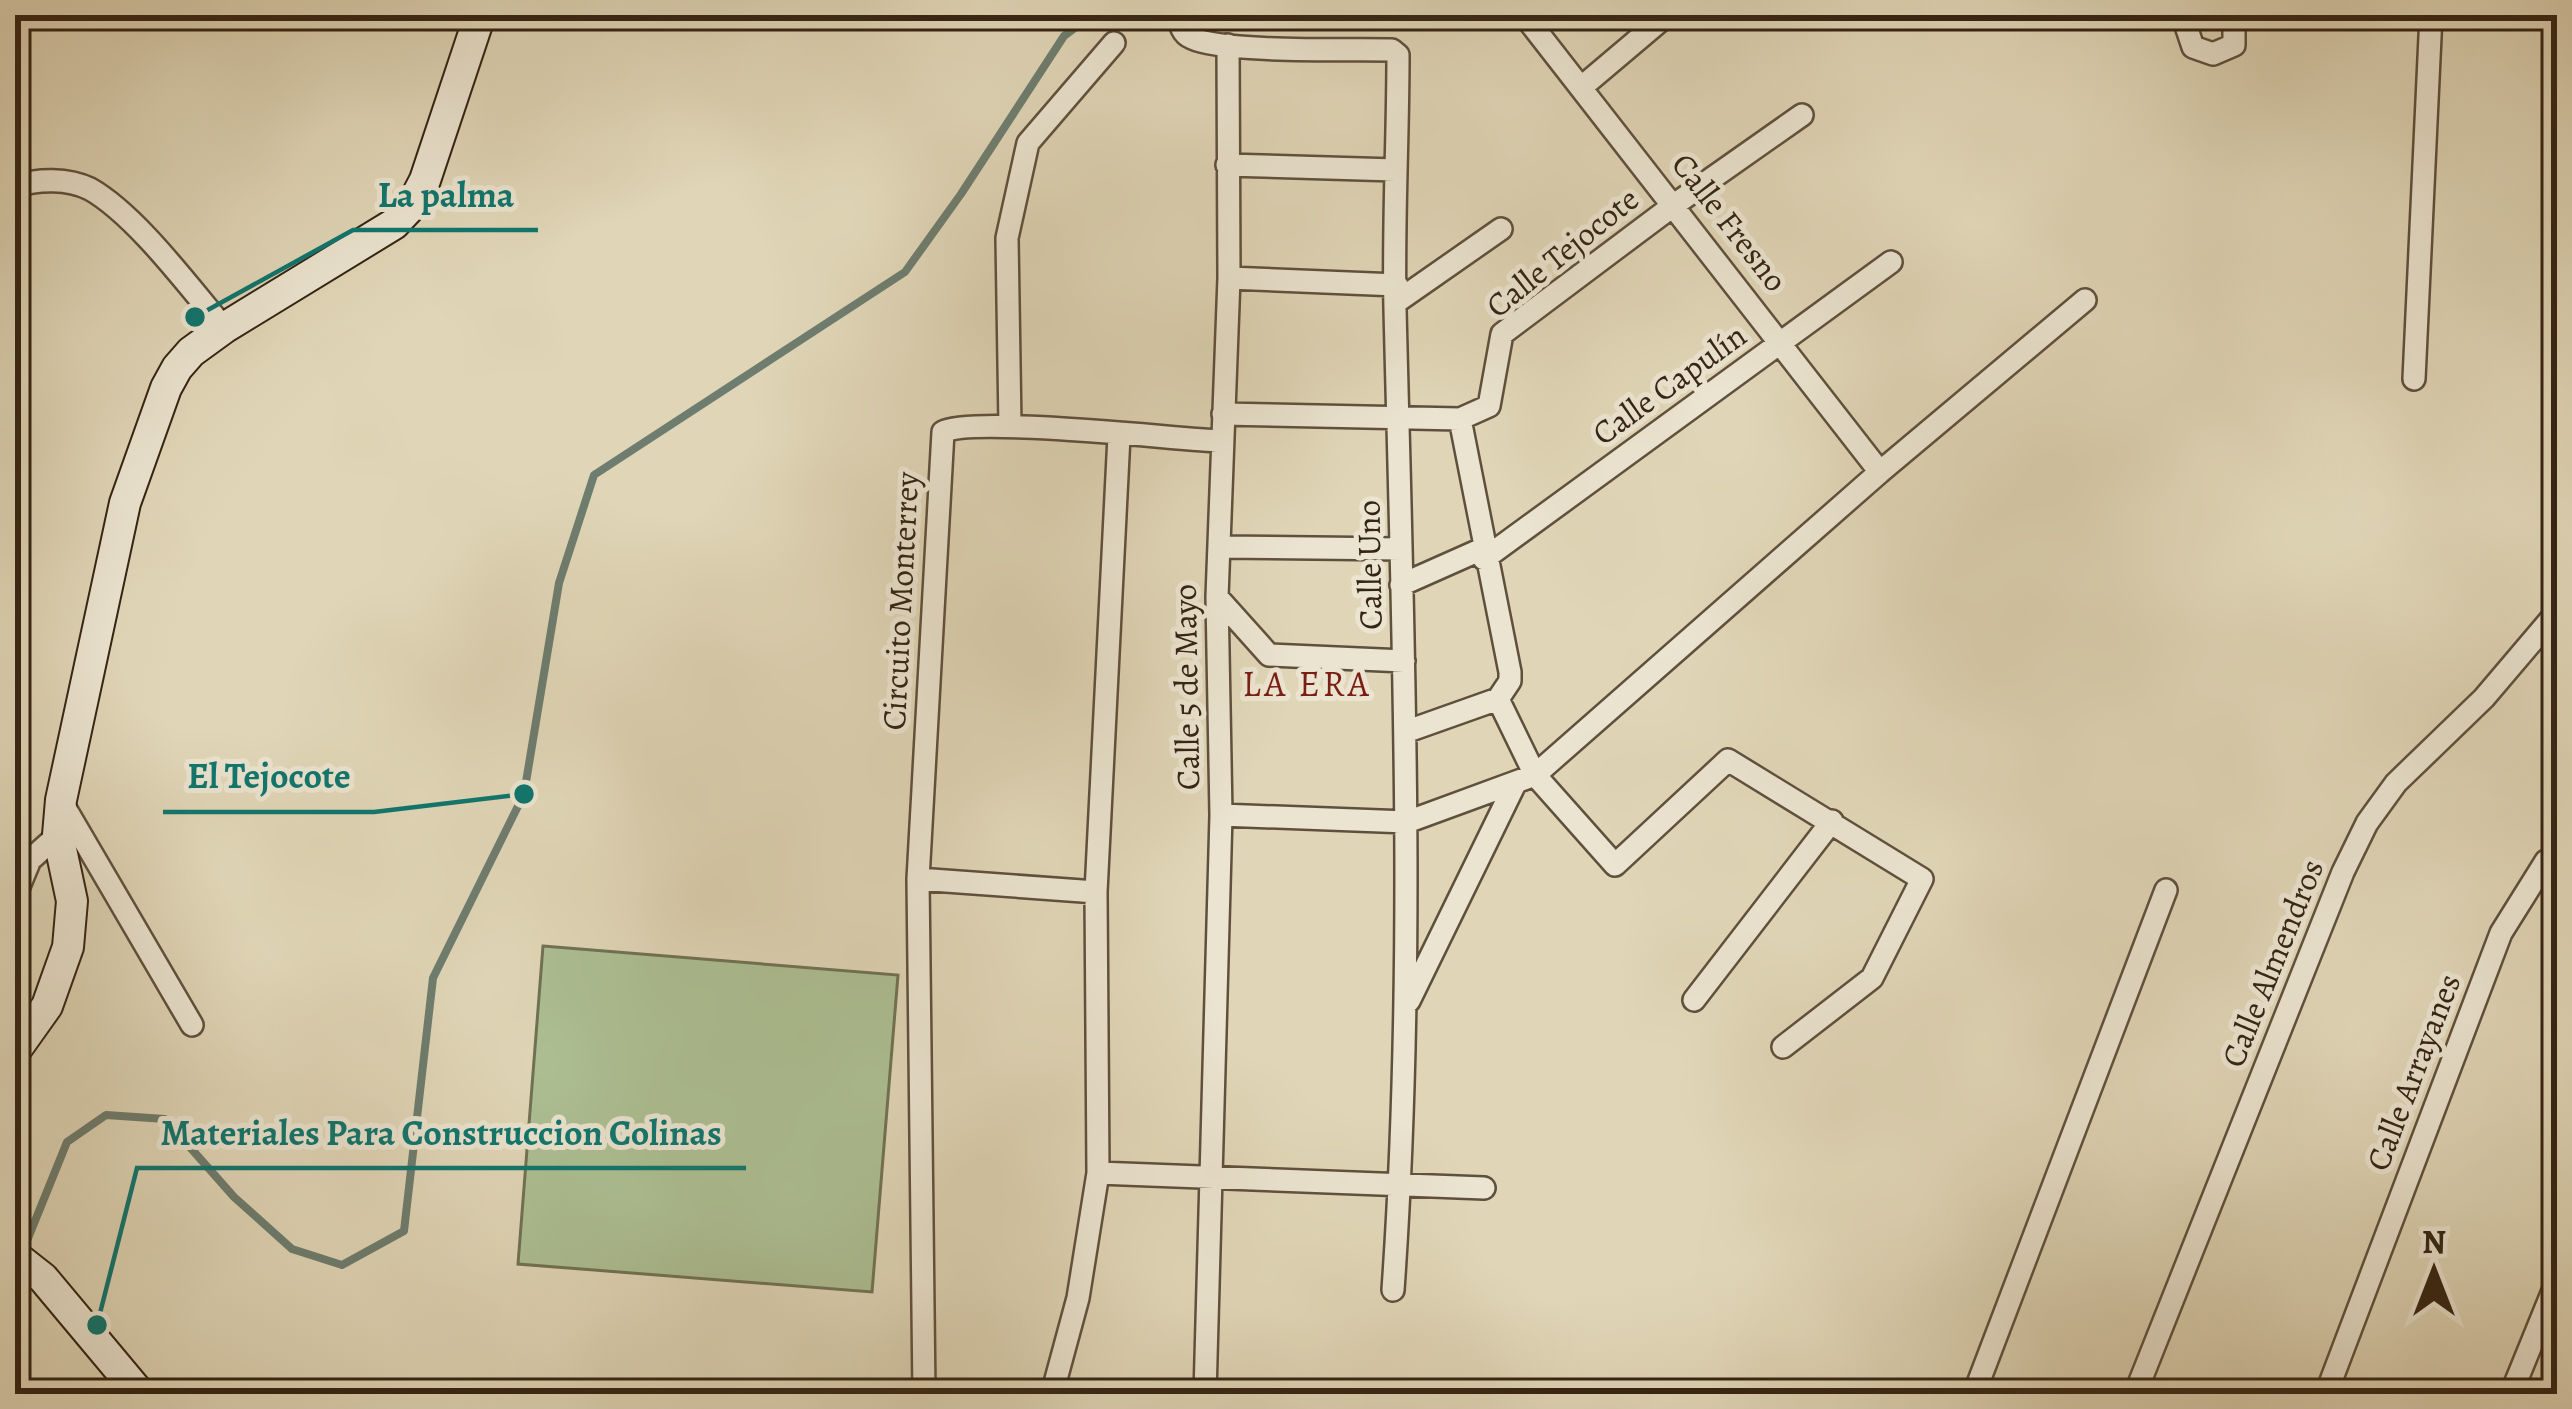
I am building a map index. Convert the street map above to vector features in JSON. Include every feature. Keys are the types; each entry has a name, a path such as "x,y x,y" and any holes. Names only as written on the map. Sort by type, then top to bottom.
{"main road":[{"path":"15,1051 46,1006 68,947 72,901 58,835 61,800 124,503 166,388 191,352 394,224 412,205 425,180 480,15"},
{"path":"15,1256 43,1277 140,1394"}],"street":[{"path":"1179,15 1183,31 1193,39 1228,45"},
{"name":"Calle Fresno","path":"1524,15 1880,472"},
{"path":"1582,86 1667,15"},
{"path":"2191,15 2186,26 2193,46 2212,54 2234,45 2234,15"},
{"path":"2414,379 2432,15"},
{"path":"1010,426 1007,238 1028,143 1114,43"},
{"name":"Calle Uno","path":"1228,45 1392,50 1398,55 1396,294 1407,822 1401,1184 1394,1290"},
{"name":"Calle 5 de Mayo","path":"1205,1394 1221,815 1217,597 1229,278 1228,45"},
{"path":"1674,205 1802,115"},
{"path":"1227,165 1395,170"},
{"path":"15,186 60,181 90,189 138,230 224,328"},
{"name":"Calle Tejocote","path":"1460,419 1492,401 1502,334 1674,205"},
{"path":"1229,278 1396,294 1501,229"},
{"name":"Calle Capulín","path":"1401,585 1484,554 1892,262"},
{"path":"1221,815 1407,822 1535,775 2084,300"},
{"path":"1223,414 1460,419 1510,681 1498,699 1405,732"},
{"name":"Circuito Monterrey","path":"924,1394 918,879 943,432 951,427 1010,426 1220,441"},
{"path":"1052,1394 1078,1298 1097,1173 1096,892 1119,436"},
{"path":"1219,547 1400,550"},
{"path":"1217,597 1268,655 1405,661"},
{"name":"Calle Almendros","path":"2135,1394 2343,872 2367,823 2396,783 2485,698 2557,612"},
{"path":"1498,699 1535,775 1615,865 1728,760 1922,879 1872,978 1783,1047"},
{"path":"1404,1011 1514,786"},
{"path":"61,800 193,1025"},
{"path":"1694,1000 1832,821"},
{"path":"15,896 30,860 58,835"},
{"name":"Calle Arrayanes","path":"2326,1394 2500,933 2546,861 2557,854"},
{"path":"918,879 1096,892"},
{"path":"1974,1394 2166,890"},
{"path":"1097,1173 1484,1188"},
{"path":"2511,1394 2557,1281"}],"green space":[{"path":"543,946 898,975 872,1292 518,1264"}],"waterway":[{"path":"22,1253 67,1142 106,1115 165,1119 234,1197 292,1249 342,1265 404,1231 433,978 524,794 559,583 594,475 905,272 1064,36 1092,15"}],"place":[{"name":"La palma","path":"195,317"},
{"name":"El Tejocote","path":"524,794"},
{"name":"Materiales Para Construccion Colinas","path":"97,1325"}],"district":[{"name":"LA ERA","path":"1307,683"}]}
